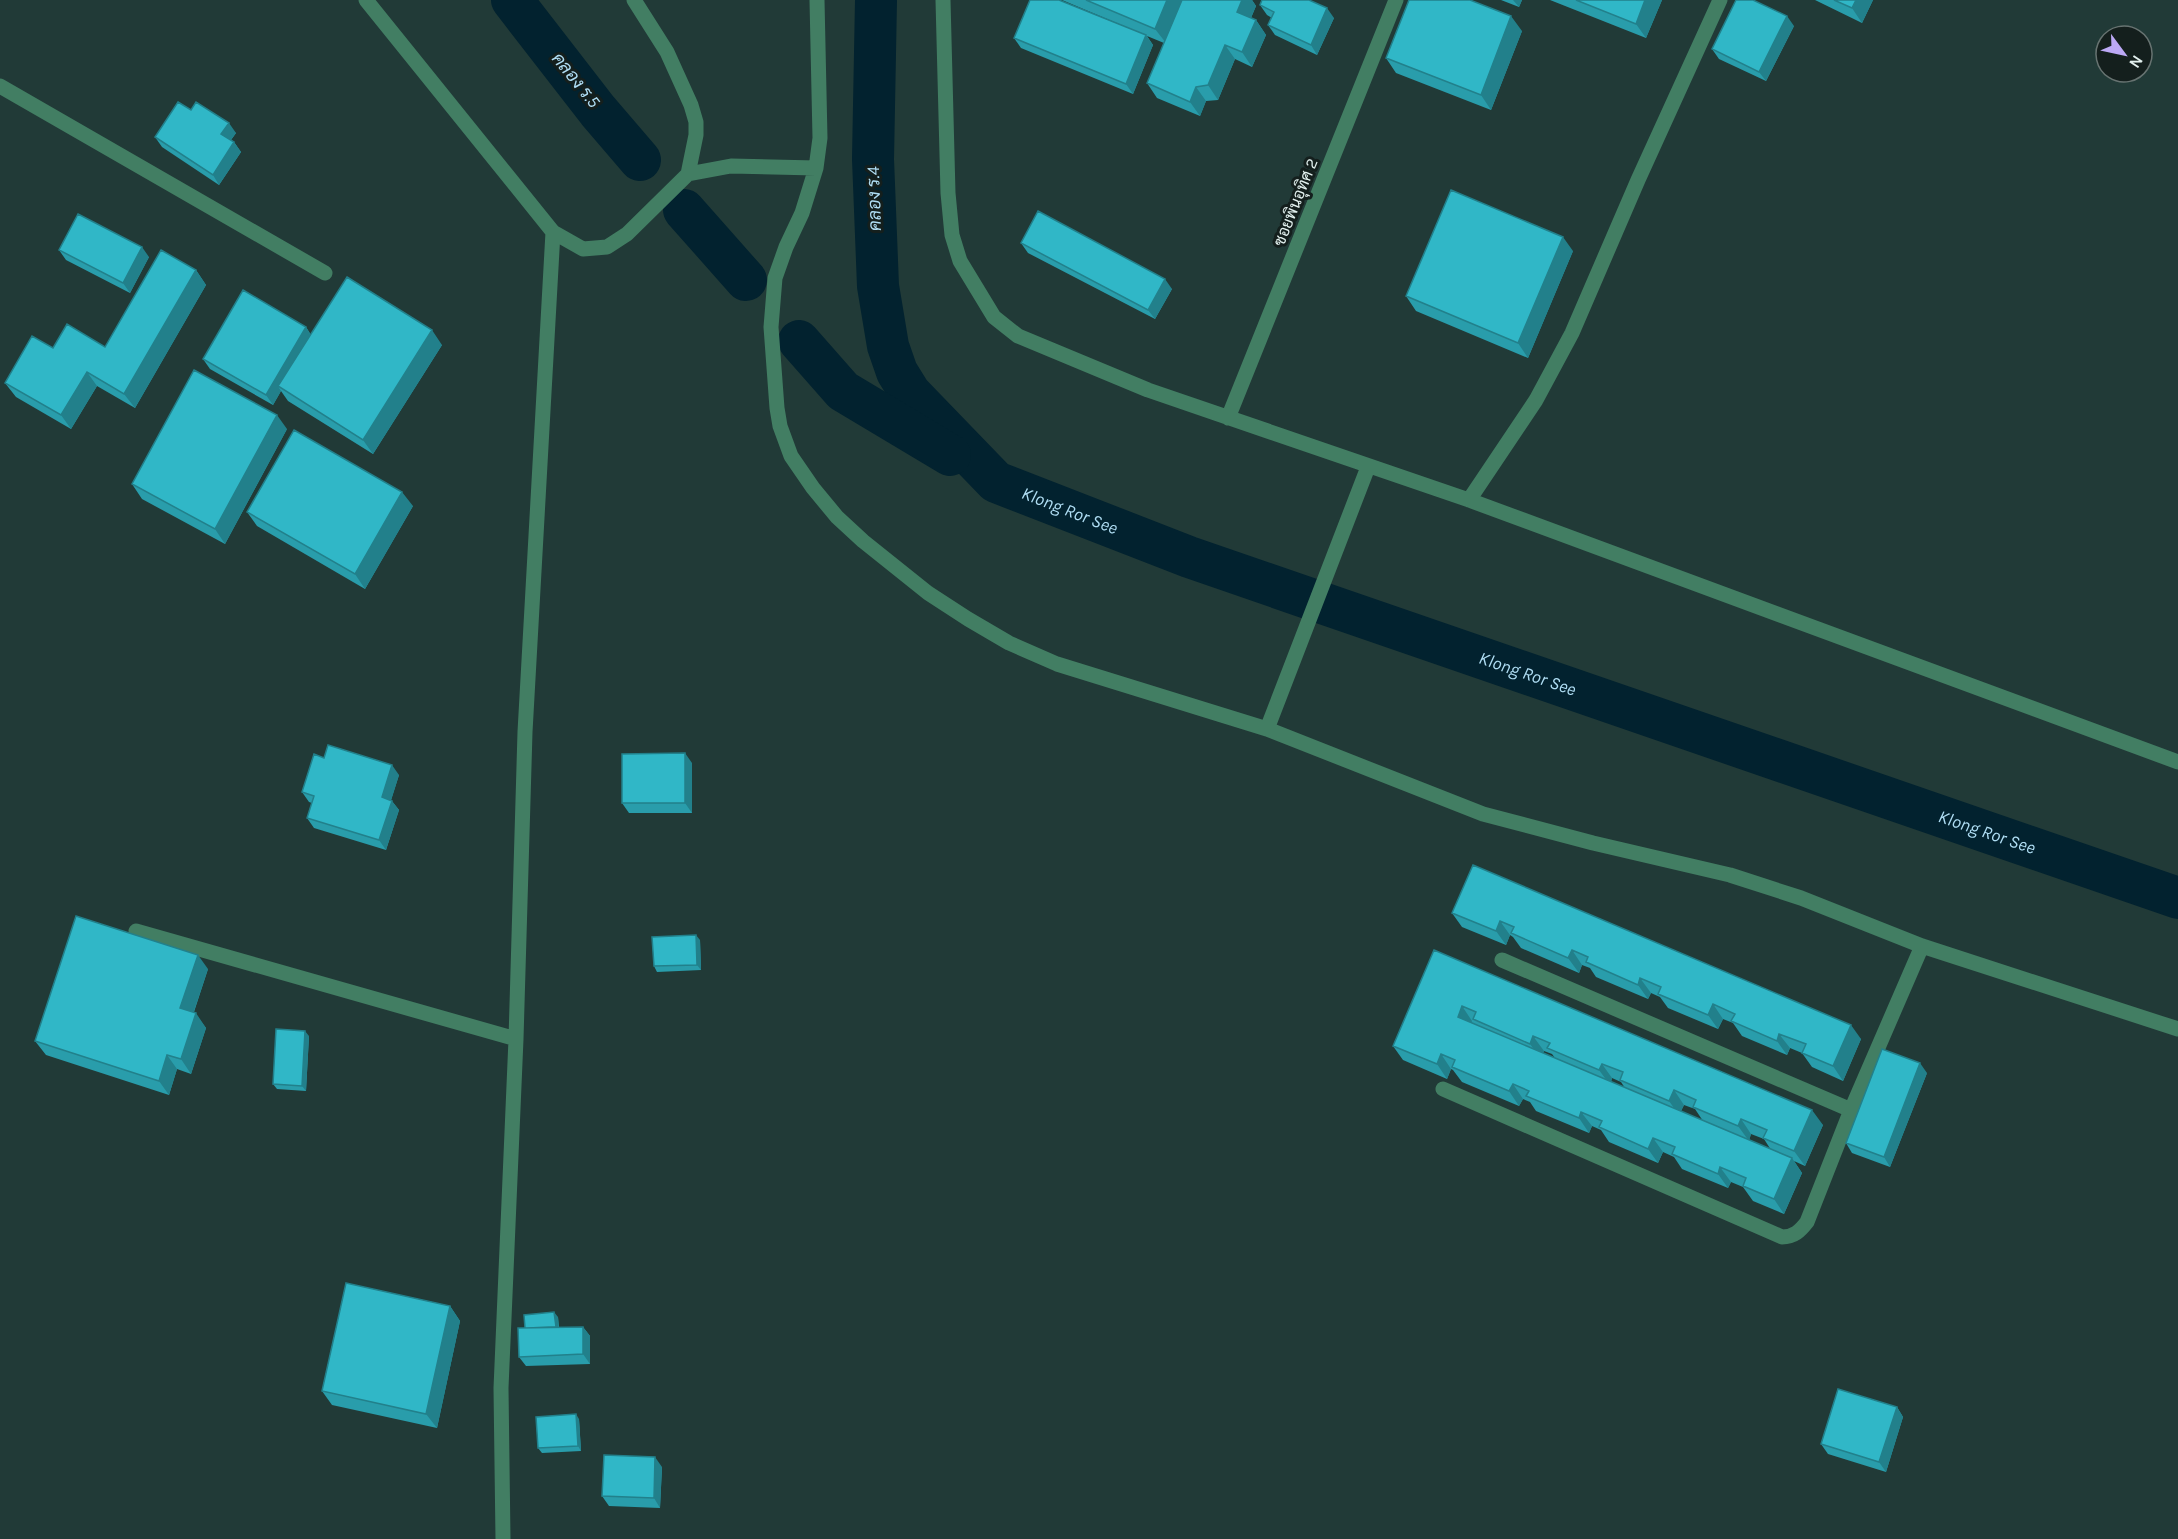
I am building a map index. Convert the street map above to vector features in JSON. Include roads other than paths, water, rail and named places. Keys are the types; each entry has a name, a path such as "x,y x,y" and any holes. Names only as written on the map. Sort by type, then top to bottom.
{"street":[{"path":"366,0 553,232 583,249 614,244 688,174 696,135 696,122 691,105 667,52 634,0"},
{"path":"817,0 820,138 816,168 802,213 775,278 771,327 780,426 791,456 837,517 928,593 1010,643 1057,664 1267,729 1483,814 1582,841 1730,875 1802,898 1922,946 2178,1029"},
{"path":"943,0 948,193 952,235 960,261 994,317 1018,336 1148,390 1469,500 2178,762"},
{"name":"ซอยพินอุทิศ 2","path":"1228,418 1396,0"},
{"path":"1469,500 1536,400 1572,333 1720,0"},
{"path":"0,86 325,273"},
{"path":"688,174 731,166 816,168"},
{"path":"503,1539 501,1388 516,1039 525,732 553,232"},
{"path":"1267,729 1368,467"},
{"path":"136,931 516,1039"},
{"path":"1443,1089 1782,1237 1796,1234 1807,1222 1851,1110 1922,946"},
{"path":"1502,960 1851,1110"}],"waterway":[{"name":"คลอง ร.5","path":"512,0 598,111 640,160"},
{"name":"Klong Ror See","path":"876,0 873,159 878,286 888,346 897,372 910,393 996,482 1189,557 2178,898"},
{"path":"684,210 746,280"},
{"path":"799,341 843,391 950,455"}],"water label":[{"name":"คลอง ร.4","path":"874,199"}]}
